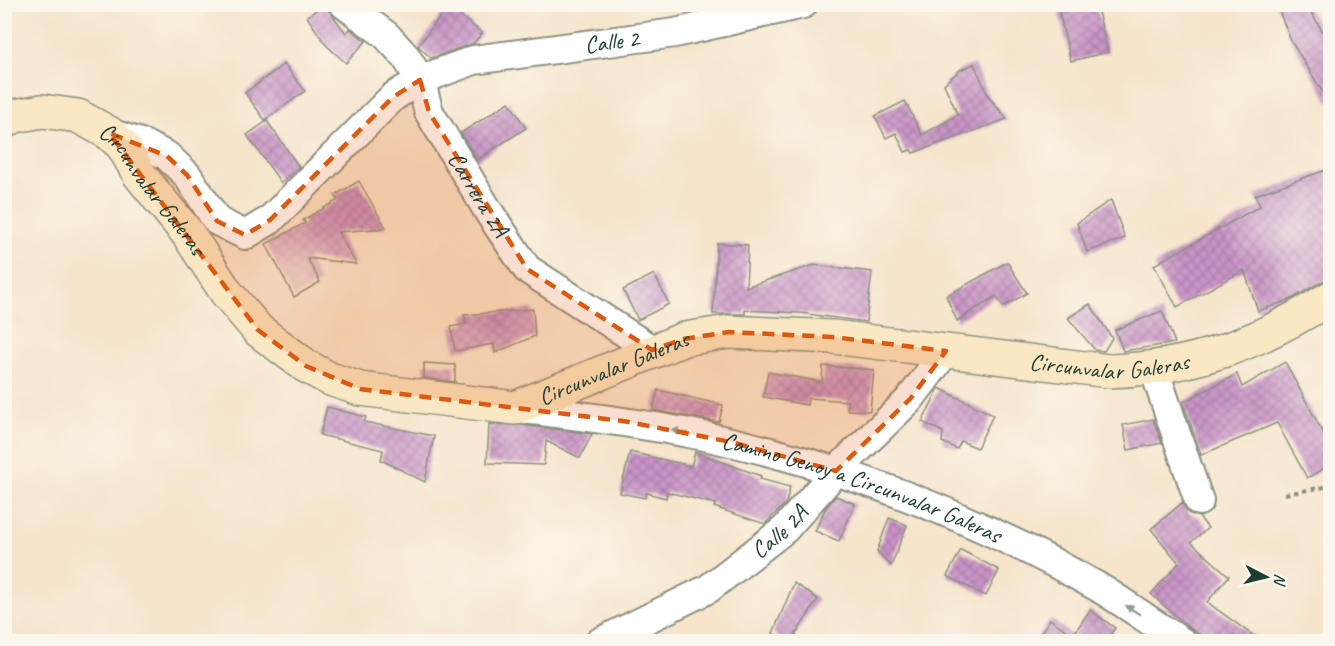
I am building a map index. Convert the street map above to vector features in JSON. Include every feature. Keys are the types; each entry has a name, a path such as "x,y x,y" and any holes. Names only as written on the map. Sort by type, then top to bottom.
{"main road":[{"name":"Circunvalar Galeras","path":"4,122 15,116 42,111 78,116 109,133 123,146 139,174 188,234 226,292 258,330 306,366 330,379 360,389 515,408 652,350 684,339 729,332 833,337 1109,371 1154,369 1216,355 1257,337 1330,298"}],"street":[{"name":"Carrera 2A","path":"344,4 386,35 406,57 420,80 429,112 490,214 527,269 652,350"},
{"name":"Calle 2","path":"109,133 141,143 167,156 187,175 216,221 245,235 270,220 393,97 420,80 474,60 675,33 803,4"},
{"name":"Calle 2A","path":"600,642 708,589 785,529 836,471 910,399 946,351"},
{"path":"1154,369 1199,501"},
{"name":"Camino Genoy a Circunvalar Galeras","path":"515,408 623,421 709,438 836,471 970,523 1098,587 1182,642"}],"path":[{"path":"1285,494 1330,486"}],"highlighted area":[{"path":"420,80 429,112 527,269 652,350 684,339 729,332 833,337 946,351 910,399 836,471 731,442 623,421 360,389 306,366 258,330 109,133 167,156 187,175 217,221 245,235 270,220 393,97"}],"building":[{"path":"324,4 346,33 350,29 366,41 346,63 326,45 307,17"},
{"path":"1057,4 1096,4 1108,52 1071,61"},
{"path":"1276,4 1306,4 1330,44 1330,104 1291,41"},
{"path":"448,6 482,33 474,43 431,58 418,46"},
{"path":"284,64 305,91 265,120 245,93"},
{"path":"974,64 989,97 1007,119 913,153 911,150 905,152 896,133 886,138 875,116 905,101 922,135 958,115 944,84 960,70"},
{"path":"509,102 526,128 477,160 461,133"},
{"path":"267,121 299,167 281,183 247,135"},
{"path":"1326,170 1330,181 1330,279 1320,282 1292,299 1258,311 1244,270 1177,307 1154,265 1260,206 1255,195"},
{"path":"359,181 386,228 338,232 356,264 307,258 320,282 294,297 266,244 305,223 303,220 338,200 335,195"},
{"path":"1111,200 1125,238 1087,252 1077,223"},
{"path":"717,243 748,245 746,287 814,265 872,272 866,322 800,313 745,310 745,314 713,314"},
{"path":"1007,262 1027,293 1003,307 996,296 957,321 946,296"},
{"path":"654,274 669,304 638,320 623,290"},
{"path":"1090,304 1112,338 1104,351 1095,350 1068,318"},
{"path":"533,309 535,336 495,353 494,344 455,351 451,327 466,324 464,315"},
{"path":"1162,311 1175,343 1123,351 1115,330"},
{"path":"1285,362 1330,446 1330,465 1307,478 1277,423 1201,455 1183,402 1237,374 1242,387"},
{"path":"424,363 455,365 455,382 424,378"},
{"path":"823,366 874,370 870,411 847,410 848,401 808,398 807,405 763,397 768,372 822,382"},
{"path":"939,388 993,415 977,448 961,441 957,449 942,442 943,432 922,422"},
{"path":"658,390 723,405 719,422 653,410"},
{"path":"327,407 366,417 364,422 434,436 425,482 381,460 383,450 320,435"},
{"path":"1153,419 1162,443 1128,450 1123,425"},
{"path":"489,424 522,425 592,434 580,458 546,441 544,465 487,463"},
{"path":"630,452 691,466 695,452 761,476 760,479 790,487 786,503 765,524 714,507 716,504 667,492 666,498 647,493 645,498 620,493"},
{"path":"836,496 855,504 839,541 815,531 825,509"},
{"path":"1182,503 1188,513 1199,517 1208,528 1191,542 1229,576 1207,602 1262,642 1211,642 1186,625 1151,594 1179,563 1151,529"},
{"path":"889,518 907,525 891,566 877,551"},
{"path":"961,550 999,570 986,596 947,576"},
{"path":"794,583 818,599 791,642 786,642 773,633"},
{"path":"1090,610 1115,628 1106,642 1034,642 1050,619 1073,635"}]}
